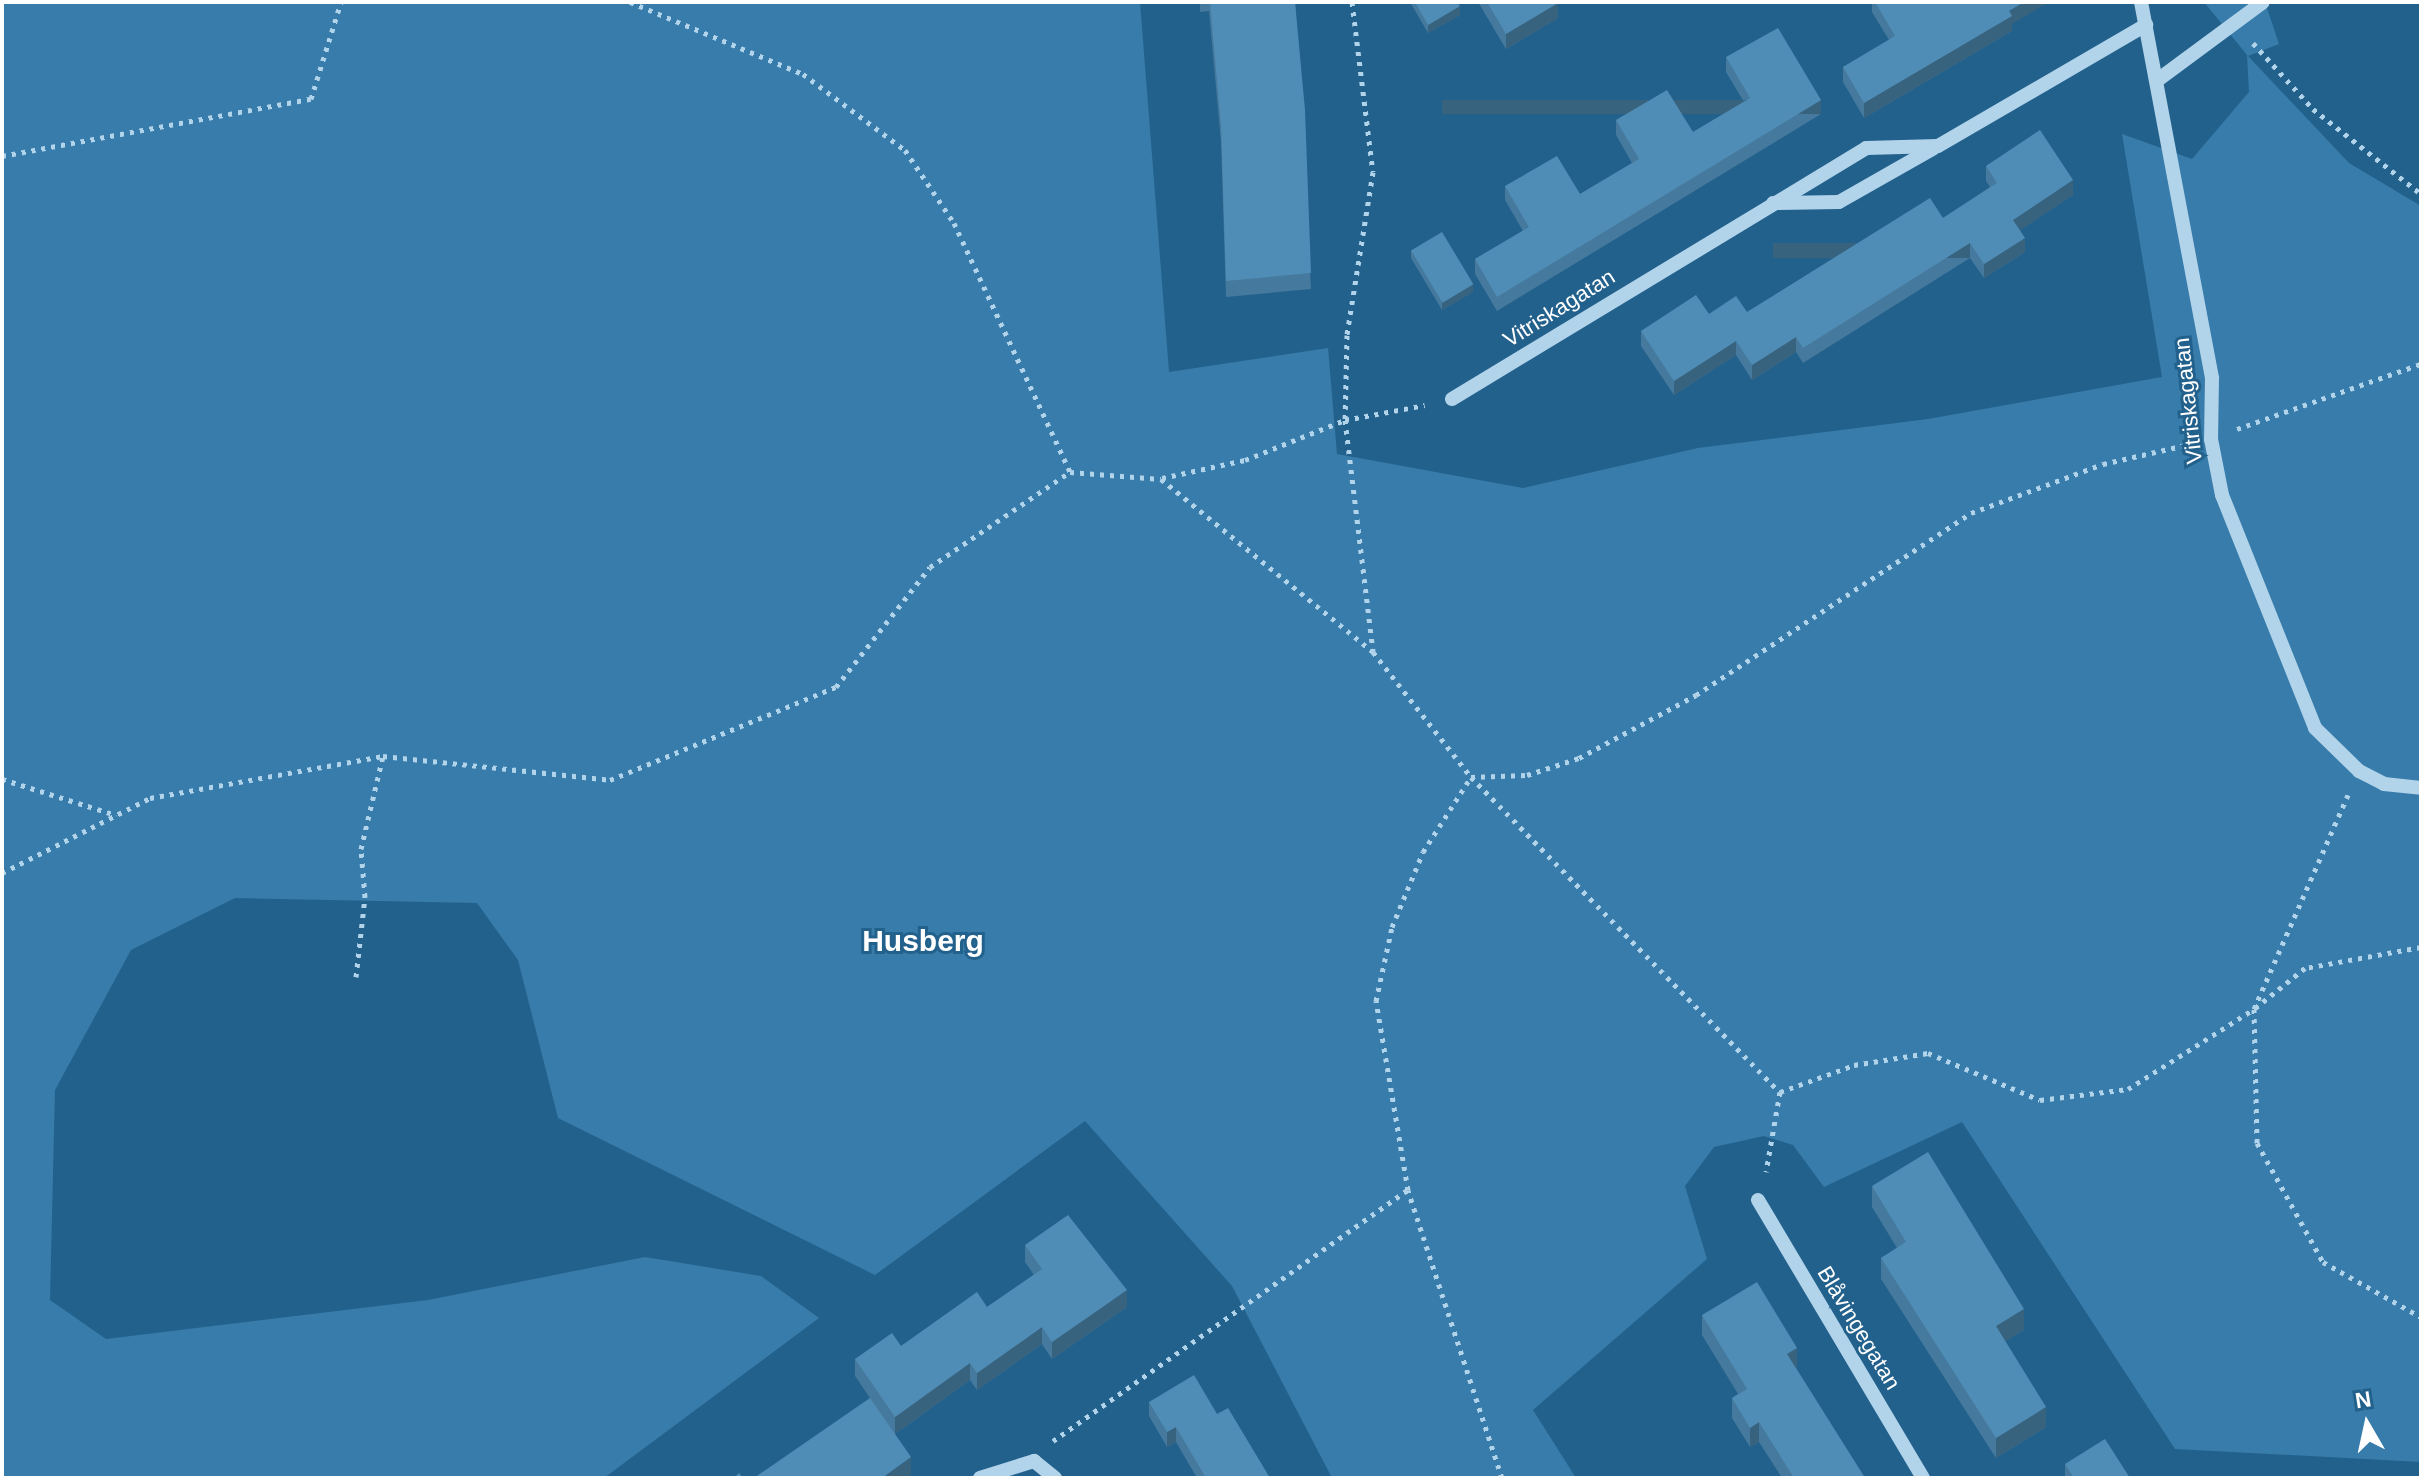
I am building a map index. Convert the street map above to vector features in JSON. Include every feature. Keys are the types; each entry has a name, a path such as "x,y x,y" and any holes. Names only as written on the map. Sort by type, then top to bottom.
{"street":[{"name":"Vitriskagatan","path":"2141,2 2159,79 2212,378 2211,439 2222,495 2284,660 2315,728 2359,771 2384,784 2421,788"},
{"path":"2159,79 2236,25 2263,2"},
{"name":"Vitriskagatan","path":"1771,203 1839,202 2146,25"},
{"name":"Vitriskagatan","path":"1452,399 1866,148 1938,146"},
{"name":"Blåvingegatan","path":"1758,1200 1923,1478"},
{"path":"980,1478 1034,1461 1055,1478"}],"path":[{"path":"2,156 311,99 341,2"},
{"path":"630,2 803,74 905,150 954,223 1070,472"},
{"path":"1352,2 1373,172 1347,335 1345,420 1373,652"},
{"path":"2236,25 2313,109 2421,194"},
{"path":"1471,777 1527,775 1605,744 1696,695 1971,513 2103,464 2211,439 2421,364"},
{"path":"2,873 150,798 383,756 610,780 836,687 930,567 1070,472 1161,479 1245,460 1345,420 1452,399"},
{"path":"1161,479 1373,652 1471,777 1780,1092 1778,1135 1758,1200"},
{"path":"356,977 365,897 361,849 383,756"},
{"path":"2359,771 2254,1009 2257,1143 2323,1262 2421,1317"},
{"path":"1471,777 1423,852 1392,927 1376,1001 1408,1190 1502,1478"},
{"path":"2,779 117,815"},
{"path":"1780,1092 1854,1065 1928,1053 2040,1100 2128,1089 2254,1009 2305,968 2421,947"},
{"path":"1034,1461 1074,1420 1408,1190"}],"shaded area":[{"path":"2,2 1140,2 1169,372 1328,348 1337,454 1523,488 1698,448 1928,419 2162,377 2122,134 2192,159 2249,92 2247,55 2204,2 2265,2 2279,44 2248,56 2349,163 2421,206 2421,1462 2175,1449 1962,1122 1824,1187 1793,1145 1764,1136 1714,1147 1685,1186 1707,1259 1533,1410 1576,1478 1332,1478 1232,1286 1085,1121 875,1275 558,1118 518,960 477,903 235,898 131,950 55,1090 50,1300 106,1339 428,1300 645,1257 761,1276 819,1318 604,1478 2,1478"}],"building":[{"path":"1210,2 1295,2 1305,110 1311,273 1226,281 1221,126"},
{"path":"1415,2 1457,2 1460,6 1428,25"},
{"path":"1487,2 1557,2 1558,3 1506,34"},
{"path":"1875,2 2024,2 2009,11 2012,16 1864,103 1843,67 1895,36"},
{"path":"1778,28 1821,100 1497,297 1475,259 1529,227 1505,186 1557,156 1580,194 1639,159 1616,120 1667,90 1693,132 1750,98 1726,57"},
{"path":"2040,130 2073,180 2013,220 2025,238 1984,264 1970,243 1803,348 1796,337 1752,365 1736,341 1674,381 1641,331 1696,295 1709,314 1736,296 1747,312 1930,198 1943,218 1997,183 1986,166"},
{"path":"1442,232 1473,284 1443,303 1411,251"},
{"path":"1928,1152 2024,1309 1996,1326 2046,1407 1996,1438 1881,1258 1906,1242 1872,1186"},
{"path":"1068,1215 1127,1290 1052,1342 1042,1327 977,1373 970,1363 895,1417 855,1359 892,1333 901,1346 977,1292 987,1307 1042,1269 1025,1245"},
{"path":"1757,1282 1797,1348 1787,1354 1865,1478 1794,1478 1759,1422 1750,1428 1732,1398 1747,1389 1702,1315"},
{"path":"1194,1375 1217,1414 1228,1408 1270,1478 1206,1478 1176,1427 1167,1432 1149,1402"},
{"path":"870,1398 911,1457 882,1478 754,1478"},
{"path":"2105,1439 2130,1478 2074,1478 2065,1464"}],"district":[{"name":"Husberg","path":"923,941"}]}
